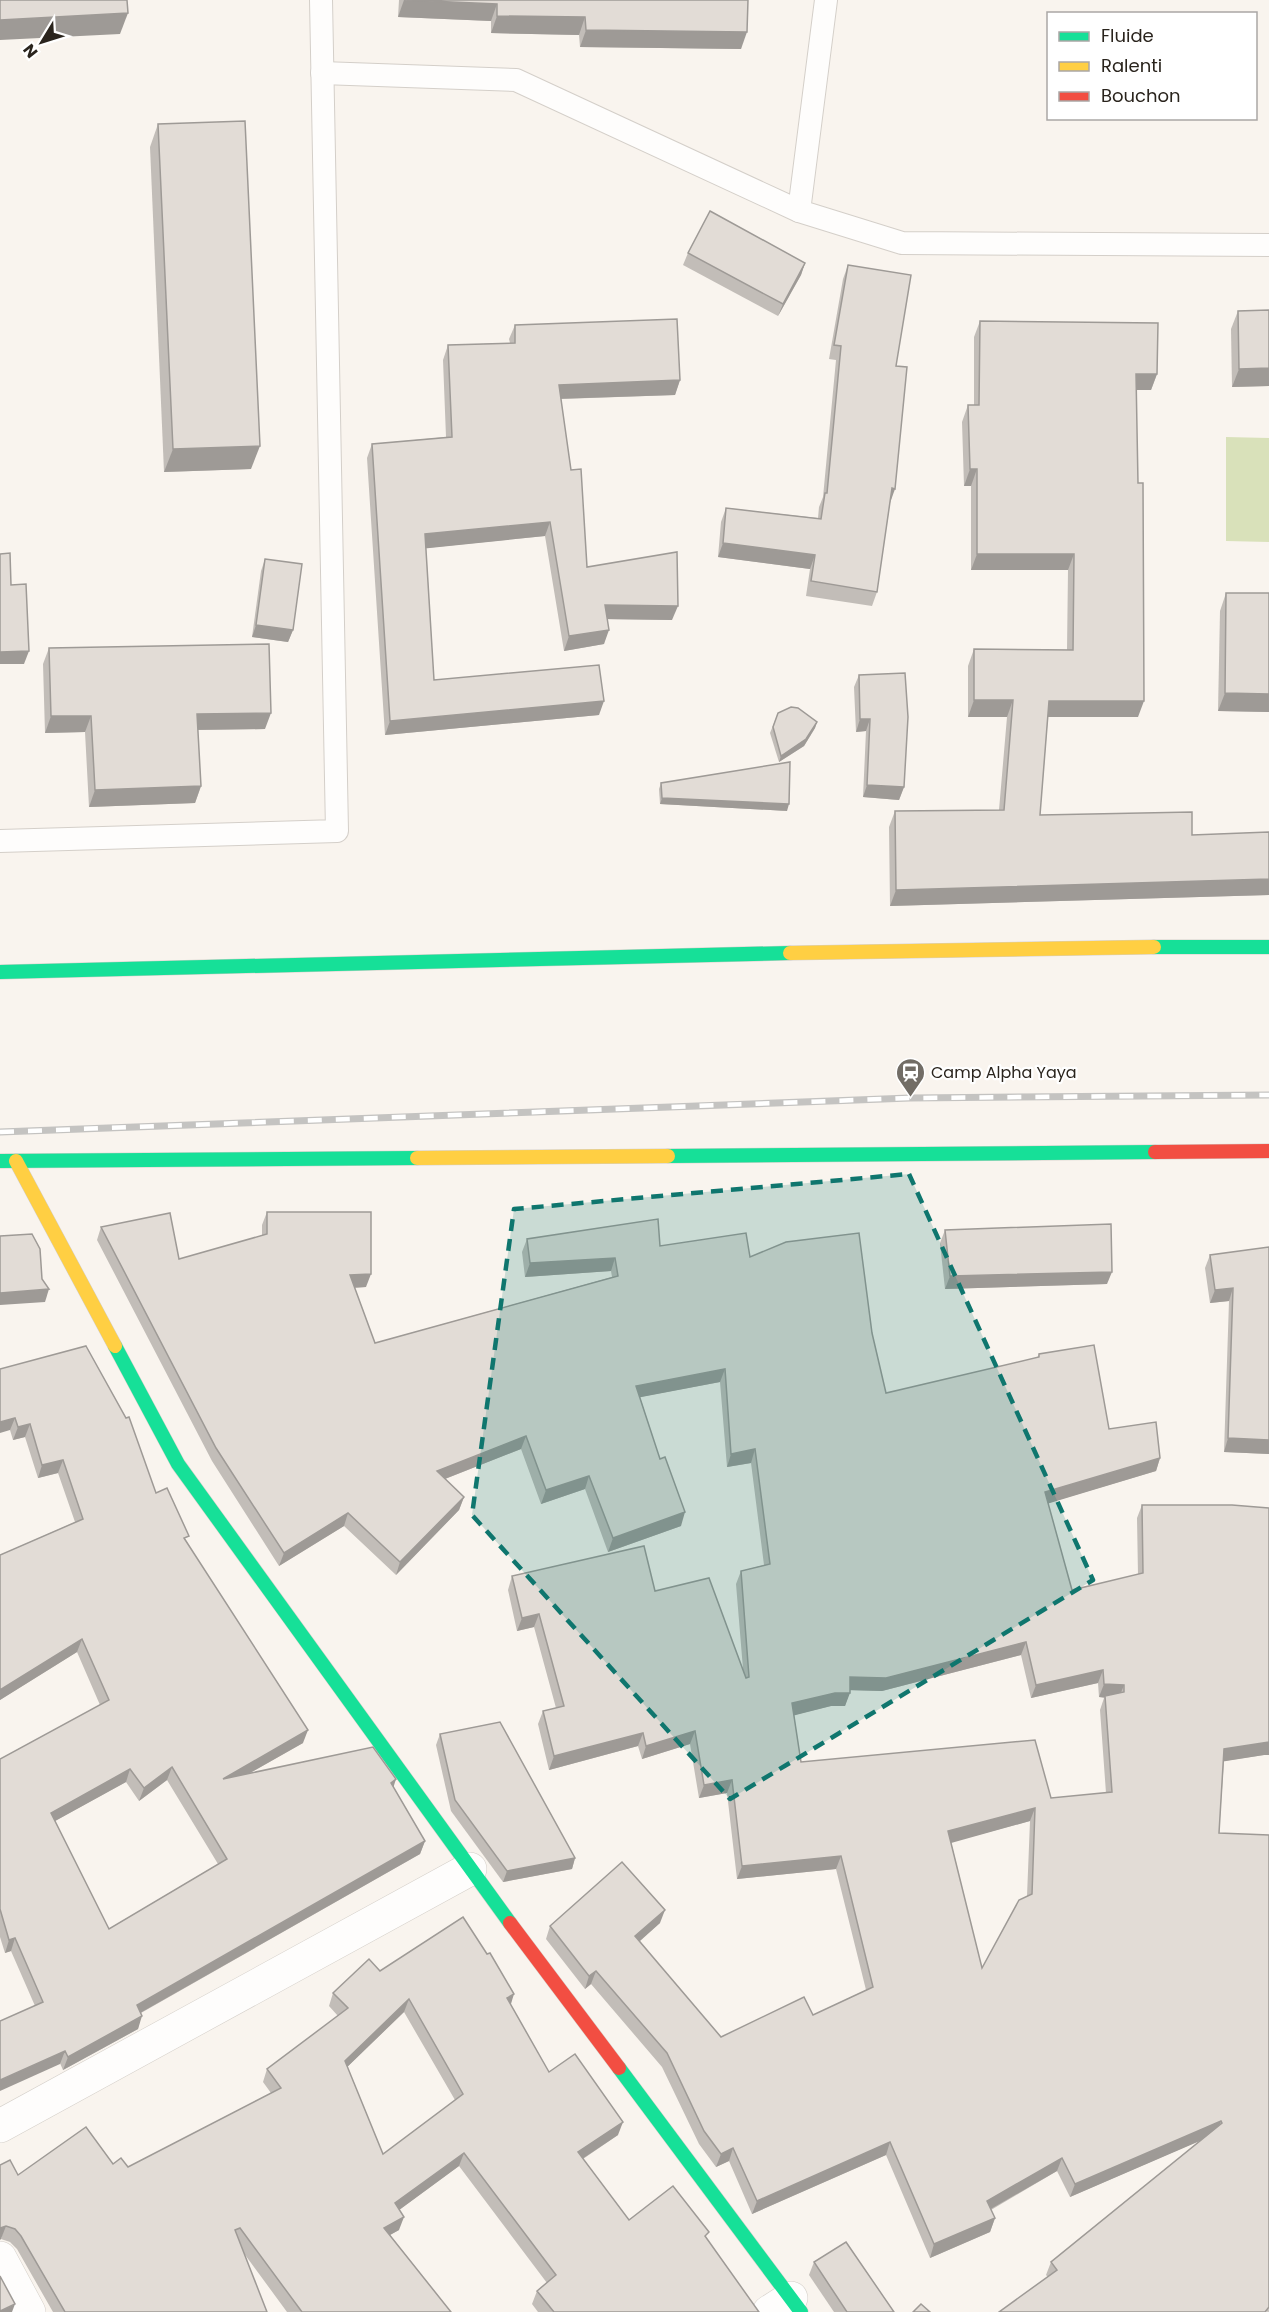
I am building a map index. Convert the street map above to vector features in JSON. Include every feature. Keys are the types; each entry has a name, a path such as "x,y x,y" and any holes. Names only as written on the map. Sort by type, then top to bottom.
{"street":[{"path":"0,972 1023,948 1269,947"},
{"path":"0,1161 1269,1151"},
{"path":"16,1161 178,1464 787,2307"},
{"path":"0,2126 470,1869"},
{"path":"0,2258 29,2312"}],"lane":[{"path":"0,841 337,831 321,0"},
{"path":"800,211 826,0"},
{"path":"322,73 516,80 800,211 902,243 1269,245"}],"highlighted area":[{"path":"909,1174 1093,1580 730,1799 472,1515 514,1209"}],"green space":[{"path":"1226,437 1269,438 1269,542 1226,541"}],"building":[{"path":"0,0 127,0 128,13 0,20"},
{"path":"407,0 748,0 747,32 586,30 585,17 497,16 497,4"},
{"path":"245,121 260,446 173,449 158,124"},
{"path":"710,211 805,263 783,304 688,253"},
{"path":"848,265 911,275 896,366 907,367 895,489 892,488 877,592 811,581 815,555 723,543 726,508 821,519 825,493 827,493 841,346 834,345"},
{"path":"1269,310 1269,368 1239,369 1238,311"},
{"path":"677,319 680,380 559,385 571,470 581,469 587,567 677,552 678,606 605,605 609,630 569,636 550,522 425,534 434,680 599,665 604,701 390,721 372,444 452,437 448,345 515,343 515,325"},
{"path":"980,321 1158,323 1157,374 1136,374 1138,483 1143,483 1144,701 1049,701 1040,815 1192,812 1192,835 1269,832 1269,879 896,890 895,811 1004,810 1013,700 974,700 974,649 1073,650 1074,554 977,554 977,469 970,469 968,405 979,405"},
{"path":"10,553 11,585 26,584 29,651 0,652 0,554"},
{"path":"265,559 302,564 293,630 256,625"},
{"path":"1226,593 1269,593 1269,694 1225,693"},
{"path":"269,644 271,713 197,714 201,786 95,790 91,716 51,716 49,648"},
{"path":"905,673 908,717 904,787 867,785 870,719 860,719 859,675"},
{"path":"791,707 798,708 817,722 806,739 781,756 773,727 778,713"},
{"path":"790,762 789,804 662,798 661,783"},
{"path":"267,1212 371,1212 371,1274 350,1275 375,1343 618,1276 615,1258 530,1263 527,1239 658,1219 660,1246 746,1233 750,1257 786,1242 859,1233 872,1333 886,1393 1039,1357 1039,1354 1094,1345 1109,1429 1156,1422 1160,1458 1045,1492 1072,1590 1143,1573 1142,1505 1232,1505 1269,1508 1269,1742 1224,1749 1219,1833 1269,1835 1269,2307 1265,2312 999,2312 1057,2270 1051,2262 1222,2123 1221,2121 1075,2184 1062,2158 987,2201 995,2218 934,2244 890,2142 757,2201 733,2148 721,2154 704,2131 667,2053 596,1971 589,1976 550,1926 622,1862 665,1910 635,1936 721,2037 804,1997 813,2015 873,1987 841,1856 742,1866 732,1780 704,1785 695,1731 646,1746 643,1733 554,1756 543,1711 564,1706 539,1614 522,1618 512,1576 644,1546 655,1591 709,1578 746,1678 749,1677 741,1571 770,1564 755,1449 731,1454 725,1369 636,1386 660,1459 665,1457 685,1512 613,1538 589,1476 546,1490 526,1436 437,1471 464,1497 400,1562 348,1513 284,1553 216,1448 101,1227 170,1213 179,1259 267,1234","holes":["1026,1642 1036,1685 1103,1670 1104,1684 1124,1685 1124,1692 1105,1696 1112,1792 1051,1798 1035,1740 801,1762 792,1703 835,1693 850,1693 850,1677 886,1678","1035,1808 1032,1894 1019,1900 982,1968 948,1831"]},
{"path":"1111,1224 1112,1272 950,1276 945,1230"},
{"path":"32,1234 40,1249 42,1279 49,1289 0,1293 0,1236"},
{"path":"1269,1247 1269,1440 1228,1438 1233,1288 1215,1290 1210,1255"},
{"path":"86,1346 126,1418 129,1417 156,1493 167,1488 189,1536 184,1538 308,1730 223,1779 373,1747 396,1779 391,1783 425,1841 137,2005 142,2016 68,2057 65,2051 0,2080 0,2021 43,2002 15,1938 9,1940 0,1909 0,1759 109,1700 82,1639 0,1690 0,1555 83,1519 63,1460 42,1465 30,1424 18,1427 15,1418 0,1422 0,1369","holes":["172,1767 227,1859 109,1929 51,1813 130,1769 144,1788"]},
{"path":"500,1722 575,1858 507,1871 455,1800 440,1734"},
{"path":"463,1917 487,1954 490,1953 514,1994 507,1998 549,2072 575,2054 623,2122 578,2152 629,2220 673,2186 709,2232 705,2236 759,2312 554,2312 537,2291 556,2275 464,2153 395,2203 404,2217 384,2228 451,2312 302,2312 240,2228 235,2230 267,2312 65,2312 21,2236 15,2229 6,2226 0,2228 0,2165 10,2160 18,2175 86,2127 113,2164 121,2158 128,2167 281,2088 267,2069 348,2008 333,1993 369,1959 380,1971","holes":["409,1999 463,2094 383,2154 345,2061"]},
{"path":"846,2242 894,2312 847,2312 814,2262"},
{"path":"0,2276 15,2304 0,2311"},
{"path":"921,2304 930,2312 913,2312"}],"railway":[{"path":"0,1132 910,1098 1269,1095"}],"traffic: fast":[{"path":"1154,947 1269,947"},
{"path":"0,972 790,953"},
{"path":"668,1156 1155,1152"},
{"path":"0,1161 417,1158"},
{"path":"115,1346 178,1464 510,1923"},
{"path":"619,2068 801,2312"}],"traffic: slow":[{"path":"790,953 1154,947"},
{"path":"417,1158 668,1156"},
{"path":"16,1161 115,1346"}],"traffic: jam":[{"path":"1155,1152 1269,1151"},
{"path":"510,1923 619,2068"}],"place":[{"name":"Camp Alpha Yaya","path":"910,1098"}]}
